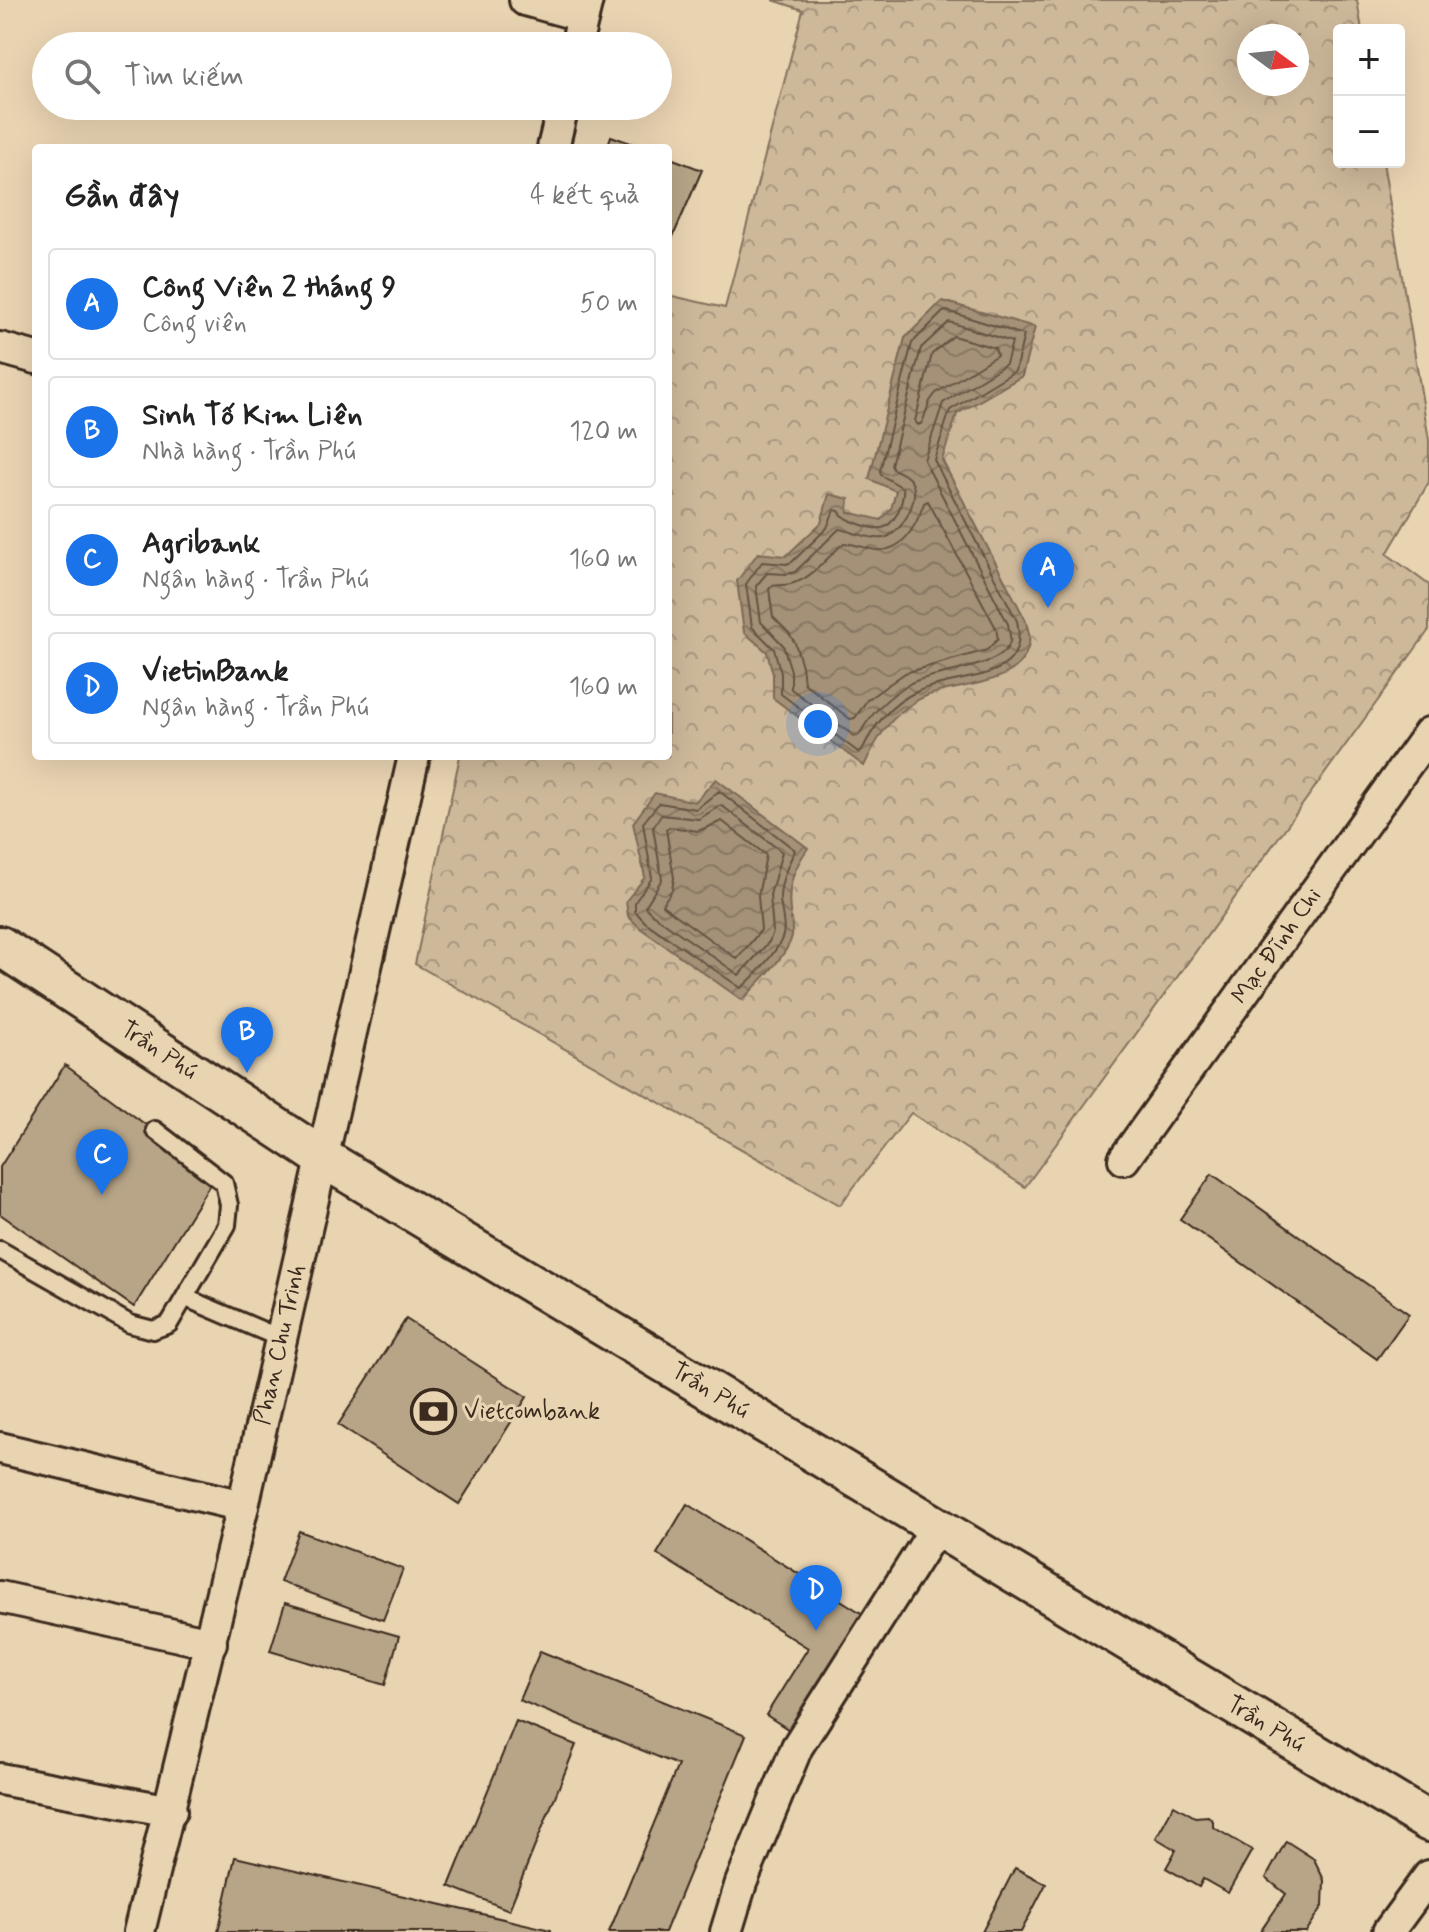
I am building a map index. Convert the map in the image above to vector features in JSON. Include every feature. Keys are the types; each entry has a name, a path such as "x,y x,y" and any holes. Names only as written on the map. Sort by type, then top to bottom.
{"street":[{"path":"525,0 585,8 579,32"},
{"path":"554,144 560,120"},
{"path":"0,348 32,357"},
{"name":"Mạc Đĩnh Chi","path":"1124,1159 1429,733"},
{"name":"Phan Chu Trinh","path":"139,1932 211,1643 413,760"},
{"name":"Trần Phú","path":"0,946 323,1158 1429,1822"},
{"path":"0,1448 243,1506"},
{"path":"726,1932 741,1883 797,1747 936,1528"},
{"path":"0,1597 211,1643"},
{"path":"0,1779 171,1811"},
{"path":"1388,1932 1429,1876"}],"lane":[{"path":"0,1250 130,1324 153,1330 169,1324 227,1225 229,1205 224,1183 155,1130"},
{"path":"186,1298 282,1339"}],"green space":[{"path":"773,0 1357,0 1361,24 1333,24 1333,168 1384,168 1429,440 1429,482 1387,554 1429,585 1429,630 1025,1187 911,1113 840,1205 415,964 459,760 672,760 672,296 725,308 803,10"}],"water":[{"path":"942,301 1035,327 1022,376 957,414 942,460 1025,619 1029,640 1023,658 1013,669 999,677 932,694 908,706 885,728 864,766 773,698 773,674 767,652 744,632 737,581 758,553 786,556 821,523 829,494 849,499 848,512 881,520 891,509 896,491 869,479 905,338"},
{"path":"716,779 808,848 795,870 791,885 792,933 789,944 771,970 742,1000 640,928 628,916 626,901 645,877 633,823 655,793 695,802"}],"building":[{"path":"611,136 633,144 608,144"},
{"path":"672,159 702,170 672,239"},
{"path":"65,1065 215,1176 134,1307 0,1214 0,1167"},
{"path":"1212,1174 1409,1314 1377,1359 1180,1219"},
{"name":"Vietcombank","path":"406,1319 527,1397 459,1504 338,1425"},
{"path":"687,1504 863,1614 791,1731 766,1715 808,1648 657,1554"},
{"path":"299,1531 403,1569 383,1620 280,1582"},
{"path":"285,1603 399,1636 385,1685 270,1651"},
{"path":"540,1651 746,1735 665,1932 609,1932 678,1765 519,1700"},
{"path":"516,1721 576,1745 509,1910 449,1886"},
{"path":"1174,1805 1195,1817 1208,1816 1213,1821 1213,1827 1252,1850 1228,1893 1203,1879 1199,1887 1166,1868 1176,1850 1156,1838"},
{"path":"1286,1841 1314,1859 1324,1880 1323,1906 1306,1932 1260,1932 1286,1894 1266,1878"},
{"path":"235,1857 551,1930 551,1932 218,1932"},
{"path":"1015,1868 1046,1884 1021,1932 982,1932"}],"place":[{"name":"Công Viên 2 tháng 9","path":"1048,608"},
{"name":"Sinh Tố Kim Liên","path":"247,1073"},
{"name":"Agribank","path":"102,1195"},
{"name":"Vietcombank","path":"433,1411"},
{"name":"VietinBank","path":"816,1631"}]}
